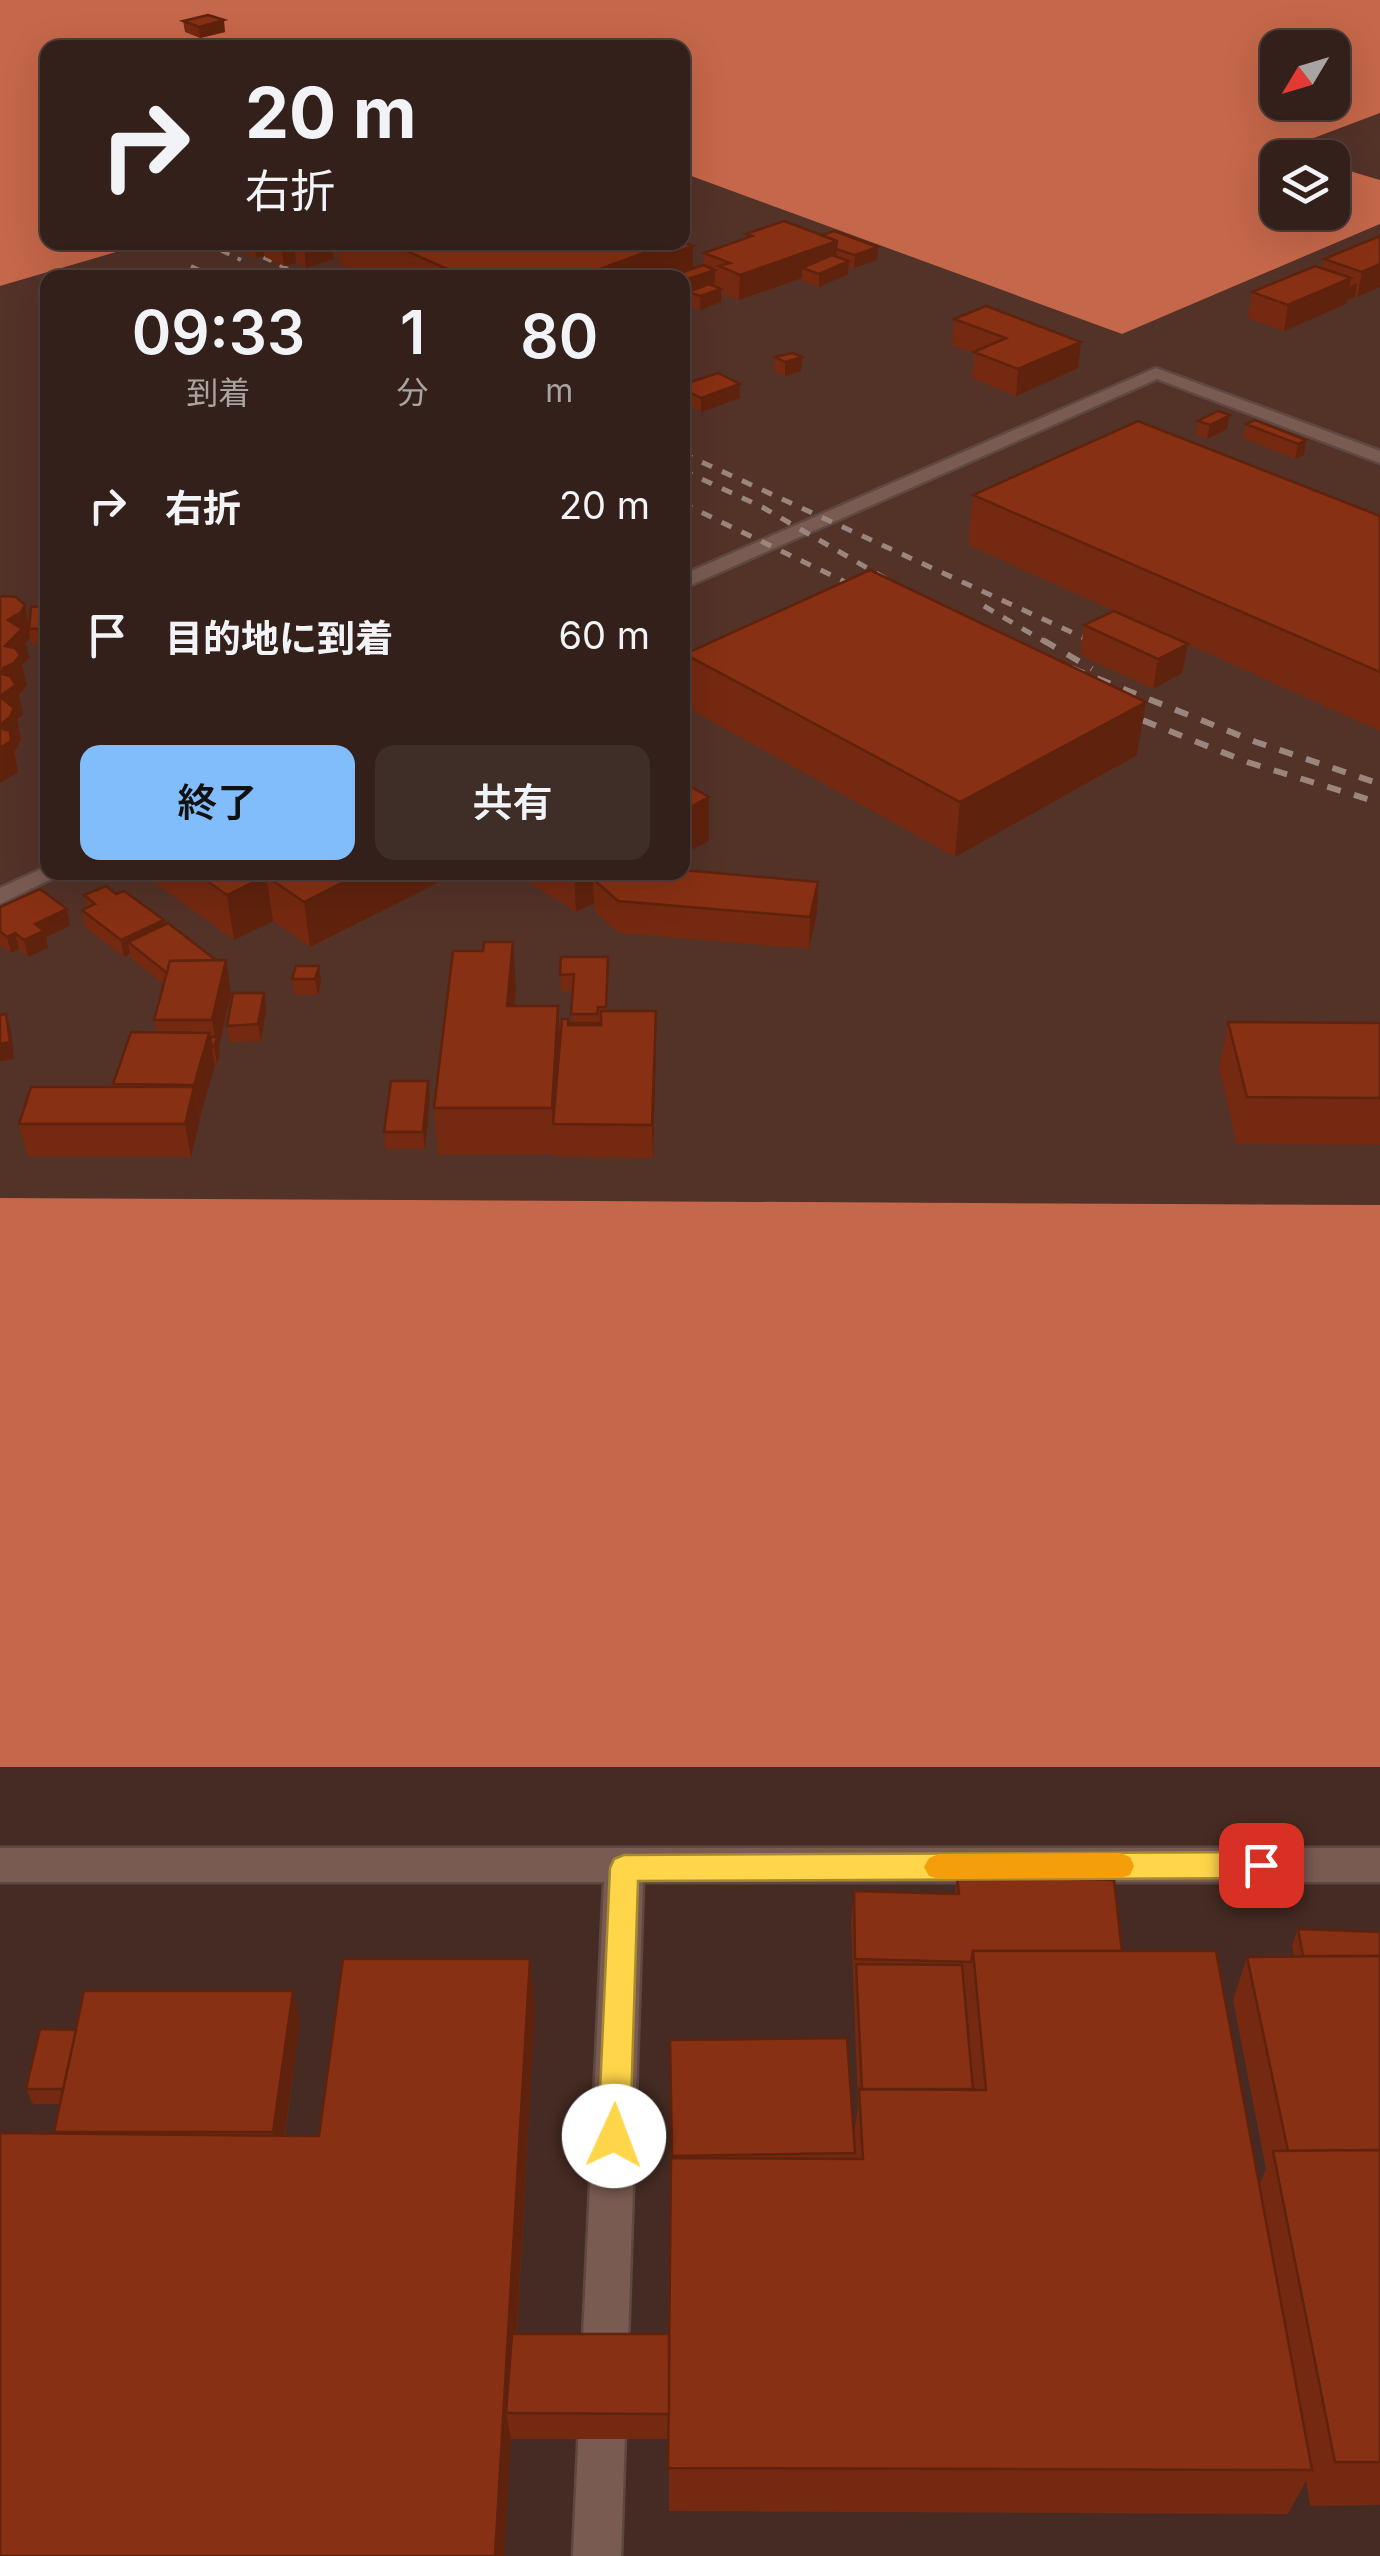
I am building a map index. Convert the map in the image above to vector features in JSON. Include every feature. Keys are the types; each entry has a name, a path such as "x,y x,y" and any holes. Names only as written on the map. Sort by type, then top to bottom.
{"street":[{"path":"690,579 1156,374 1380,457"},
{"path":"0,897 40,878"},
{"path":"0,1865 624,1868 1380,1864"},
{"path":"597,2556 624,1868"}],"shaded area":[{"path":"0,0 1380,0 1380,113 1308,140 1260,140 1260,230 1350,230 1350,171 1380,180 1380,224 1122,334 690,176 690,40 40,40 40,250 123,250 55,270 40,270 40,274 0,286"},
{"path":"1380,113 1380,180 1350,171 1350,140 1309,140"},
{"path":"690,176 1122,334 1380,224 1380,1205 0,1198 0,286 40,274 40,880 690,880 690,270 55,270 123,250 690,250"},
{"path":"0,1198 1380,1205 1380,1767 0,1767"}],"building":[{"path":"208,15 224,20 199,27 183,21"},
{"path":"784,221 837,241 740,275 719,266 730,263 704,253 752,236 746,234"},
{"path":"834,231 878,247 855,255 836,249 837,241 822,235"},
{"path":"1380,236 1380,264 1362,272 1324,259"},
{"path":"404,250 652,250 597,270 450,270"},
{"path":"832,255 849,261 819,274 802,268"},
{"path":"703,265 715,270 690,278 689,270"},
{"path":"1315,266 1351,278 1288,305 1252,292"},
{"path":"709,284 721,289 700,296 690,291"},
{"path":"986,306 1081,342 1018,369 974,352 1006,338 954,319"},
{"path":"793,353 802,357 785,362 775,357"},
{"path":"718,373 740,384 701,398 690,392 690,382"},
{"path":"1218,411 1230,415 1210,425 1198,421"},
{"path":"1255,420 1306,440 1298,444 1246,424"},
{"path":"1138,421 1380,516 1380,672 973,495"},
{"path":"870,570 1146,702 960,802 690,657 690,652"},
{"path":"0,597 16,597 25,605 8,620 22,629 5,646 15,648 20,655 3,668 2,674 10,676 16,685 0,696"},
{"path":"40,606 40,628 29,629 31,607"},
{"path":"1114,611 1188,644 1158,659 1084,625"},
{"path":"0,697 14,708 0,725"},
{"path":"0,728 10,731 11,741 0,748"},
{"path":"690,786 709,797 690,807"},
{"path":"690,871 818,882 810,917 618,901 594,880 690,880"},
{"path":"205,880 258,880 227,895"},
{"path":"272,880 347,880 304,902"},
{"path":"106,886 116,894 124,891 164,920 121,940 82,910 95,904 84,895"},
{"path":"40,889 67,909 35,924 44,931 24,940 15,933 7,937 0,931 0,907"},
{"path":"168,923 217,961 170,961 167,973 128,942"},
{"path":"484,942 513,942 507,1006 558,1006 552,1108 434,1108 453,951 483,951"},
{"path":"561,957 608,957 606,1007 598,1007 597,1014 571,1014 574,974 560,975"},
{"path":"226,960 212,1020 154,1020 170,961"},
{"path":"296,966 319,966 315,979 292,979"},
{"path":"233,993 264,993 258,1024 227,1026"},
{"path":"601,1011 656,1011 652,1125 553,1124 562,1019 568,1019 568,1025 601,1025"},
{"path":"6,1014 10,1042 0,1044 0,1015"},
{"path":"1228,1022 1380,1023 1380,1098 1247,1097"},
{"path":"601,1023 601,1025 569,1025"},
{"path":"131,1032 209,1033 194,1085 113,1084"},
{"path":"391,1081 428,1081 423,1132 384,1132"},
{"path":"31,1087 194,1087 185,1124 19,1124"},
{"path":"957,1876 1114,1880 1122,1951 973,1951 971,1962 855,1959 854,1891 959,1894"},
{"path":"1298,1929 1380,1932 1380,1956 1303,1956"},
{"path":"973,1951 1216,1951 1312,2470 668,2468 671,2158 863,2159 859,2089 986,2090"},
{"path":"1380,1956 1380,2150 1288,2151 1247,1957"},
{"path":"343,1959 530,1959 495,2556 0,2556 0,2133 319,2136"},
{"path":"856,1964 962,1965 973,2089 862,2089"},
{"path":"84,1991 293,1991 273,2132 54,2132"},
{"path":"40,2029 76,2030 63,2089 26,2089"},
{"path":"847,2038 855,2153 672,2156 670,2040"},
{"path":"1380,2150 1380,2462 1335,2462 1273,2151"},
{"path":"512,2334 669,2334 669,2414 506,2413"}],"railway":[{"path":"220,250 241,260"},
{"path":"248,250 290,270"},
{"path":"191,266 199,270"},
{"path":"690,457 1095,643"},
{"path":"690,474 762,507 895,584"},
{"path":"690,507 868,593"},
{"path":"984,606 1047,643"},
{"path":"1043,640 1092,669"},
{"path":"1090,640 1100,645"},
{"path":"1071,668 1256,742 1380,784"},
{"path":"1117,710 1247,762 1380,803"}],"slow traffic":[{"path":"939,1867 1120,1866"}],"route":[{"path":"614,2136 624,1868 1261,1865"}]}
